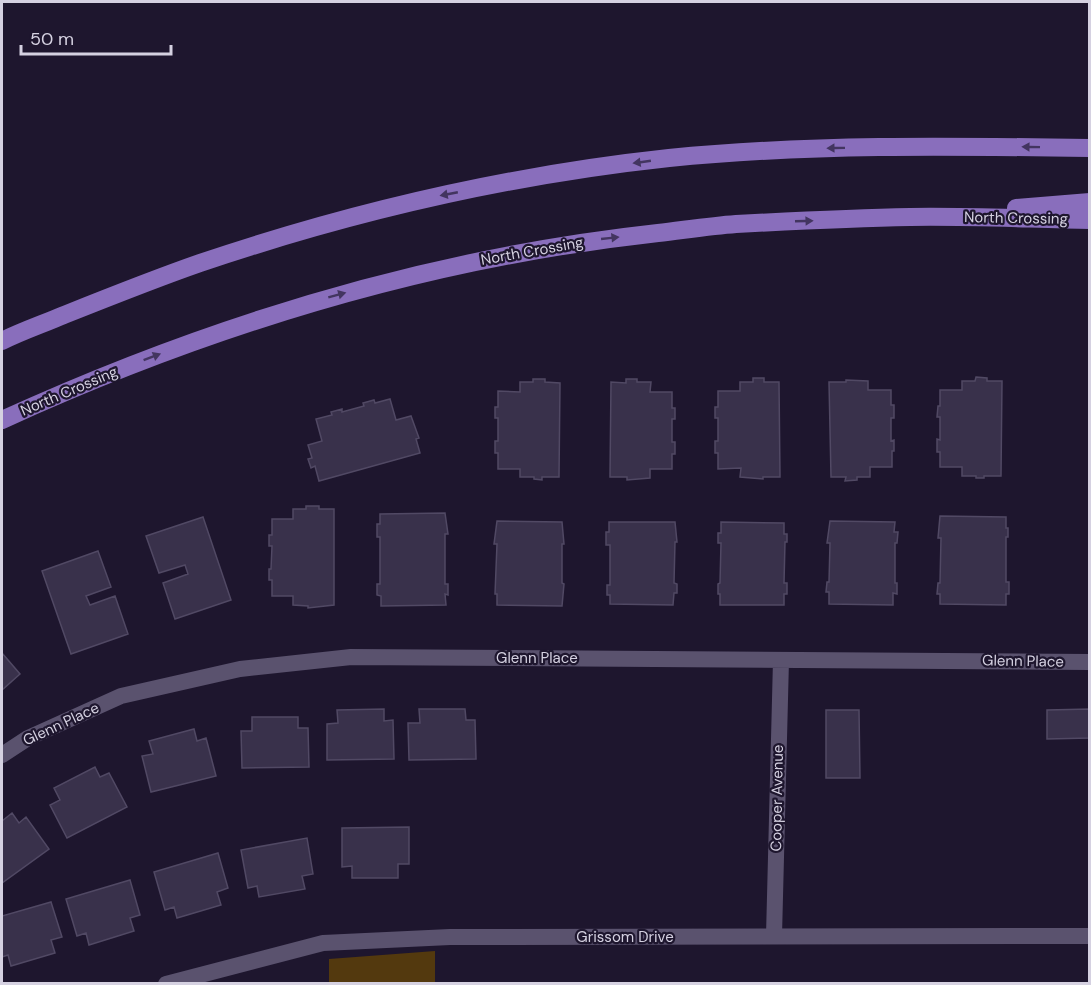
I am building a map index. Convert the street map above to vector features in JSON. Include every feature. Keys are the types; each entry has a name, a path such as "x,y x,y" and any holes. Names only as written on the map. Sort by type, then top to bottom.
{"main road":[{"path":"2,341 137,285 268,240 398,205 533,178 669,158 806,149 946,146 1089,148"},
{"path":"910,217 1089,202"},
{"name":"North Crossing","path":"2,420 72,388 200,338 328,297 459,264 596,239 733,224 910,217 1089,220"}],"street":[{"name":"Glenn Place","path":"2,755 28,738 121,696 240,669 363,657 1089,662"},
{"name":"Cooper Avenue","path":"774,936 781,660"},
{"name":"Grissom Drive","path":"166,984 323,943 450,937 1089,936"}],"shaded area":[{"path":"435,951 435,983 329,983 329,959"}],"building":[{"path":"976,377 987,378 987,381 1002,381 1001,476 976,478 976,476 962,476 962,467 940,467 937,439 940,440 940,417 937,417 940,390 962,390 962,381 975,381"},
{"path":"753,378 764,378 764,382 779,382 780,477 763,477 763,479 740,477 741,468 718,469 715,441 718,441 718,418 715,418 715,407 718,407 718,391 740,391 740,382 753,382"},
{"path":"533,379 560,383 559,477 542,477 542,480 534,479 534,477 520,477 520,469 498,469 498,453 495,453 495,441 498,441 498,418 495,418 495,407 498,407 498,391 520,392 520,382 533,382"},
{"path":"626,379 651,382 650,392 672,392 675,419 672,419 672,442 675,442 675,454 672,454 672,469 650,469 650,478 627,480 627,477 610,477 611,382 626,383"},
{"path":"846,380 868,381 868,390 891,390 894,418 891,418 891,441 894,440 894,451 892,451 892,467 870,467 870,477 857,477 857,480 845,481 846,477 831,477 829,382 846,382"},
{"path":"390,399 396,420 411,416 419,438 416,439 420,453 319,481 315,466 311,468 308,459 312,458 308,445 322,441 316,419 332,415 331,412 342,409 342,412 364,406 363,403 374,400 375,403"},
{"path":"306,506 334,509 334,605 308,608 308,606 293,605 293,596 272,596 269,569 271,569 272,546 269,546 269,535 272,535 272,519 293,519 293,509 306,509"},
{"path":"445,513 448,534 445,534 445,584 448,584 448,595 445,594 446,605 381,606 381,596 377,595 377,584 380,584 380,537 377,537 377,524 380,524 380,514"},
{"path":"940,516 1006,517 1008,537 1006,537 1006,582 1009,582 1009,594 1006,594 1006,605 940,604 940,594 937,594 938,583 940,583 941,538 938,538"},
{"path":"203,517 231,600 175,619 163,583 188,574 185,565 159,573 146,536"},
{"path":"497,521 562,522 564,544 562,544 562,583 564,584 562,606 497,605 497,594 495,594 497,544 494,544"},
{"path":"830,521 895,522 894,532 898,532 897,543 895,543 897,594 893,593 893,605 829,604 829,592 826,592 827,582 829,582 830,543 827,543"},
{"path":"609,522 675,522 677,542 675,542 674,583 677,584 677,593 674,593 673,605 610,604 607,585 610,585 610,545 606,545"},
{"path":"721,522 784,523 787,542 785,542 784,583 787,583 787,594 784,594 784,605 720,605 718,584 720,583 721,543 718,543 718,533 721,533"},
{"path":"98,551 111,587 86,596 90,605 115,596 128,634 71,654 42,571"},
{"path":"2,653 20,674 2,690"},
{"path":"384,709 384,721 393,720 394,759 327,760 327,724 338,723 337,710"},
{"path":"419,709 465,709 466,720 475,720 476,759 409,760 408,723 420,723"},
{"path":"1090,709 1090,738 1047,739 1047,710"},
{"path":"826,710 859,710 860,778 826,778"},
{"path":"252,717 298,717 298,728 308,728 309,767 242,768 241,731 252,731"},
{"path":"194,729 197,741 206,738 216,776 151,792 142,756 153,754 149,741"},
{"path":"95,767 100,777 109,773 127,807 67,838 50,805 60,800 54,788"},
{"path":"12,813 19,823 26,817 49,849 2,883 2,821"},
{"path":"409,827 409,864 398,864 398,878 352,878 352,866 342,867 342,828"},
{"path":"307,838 313,874 302,876 305,889 259,897 257,886 248,888 241,850"},
{"path":"218,853 228,888 217,892 221,905 177,918 174,907 165,910 154,872"},
{"path":"130,880 140,915 130,918 134,931 89,945 86,933 77,936 66,899"},
{"path":"51,902 62,937 51,940 55,953 11,966 8,955 2,957 2,916"}]}
